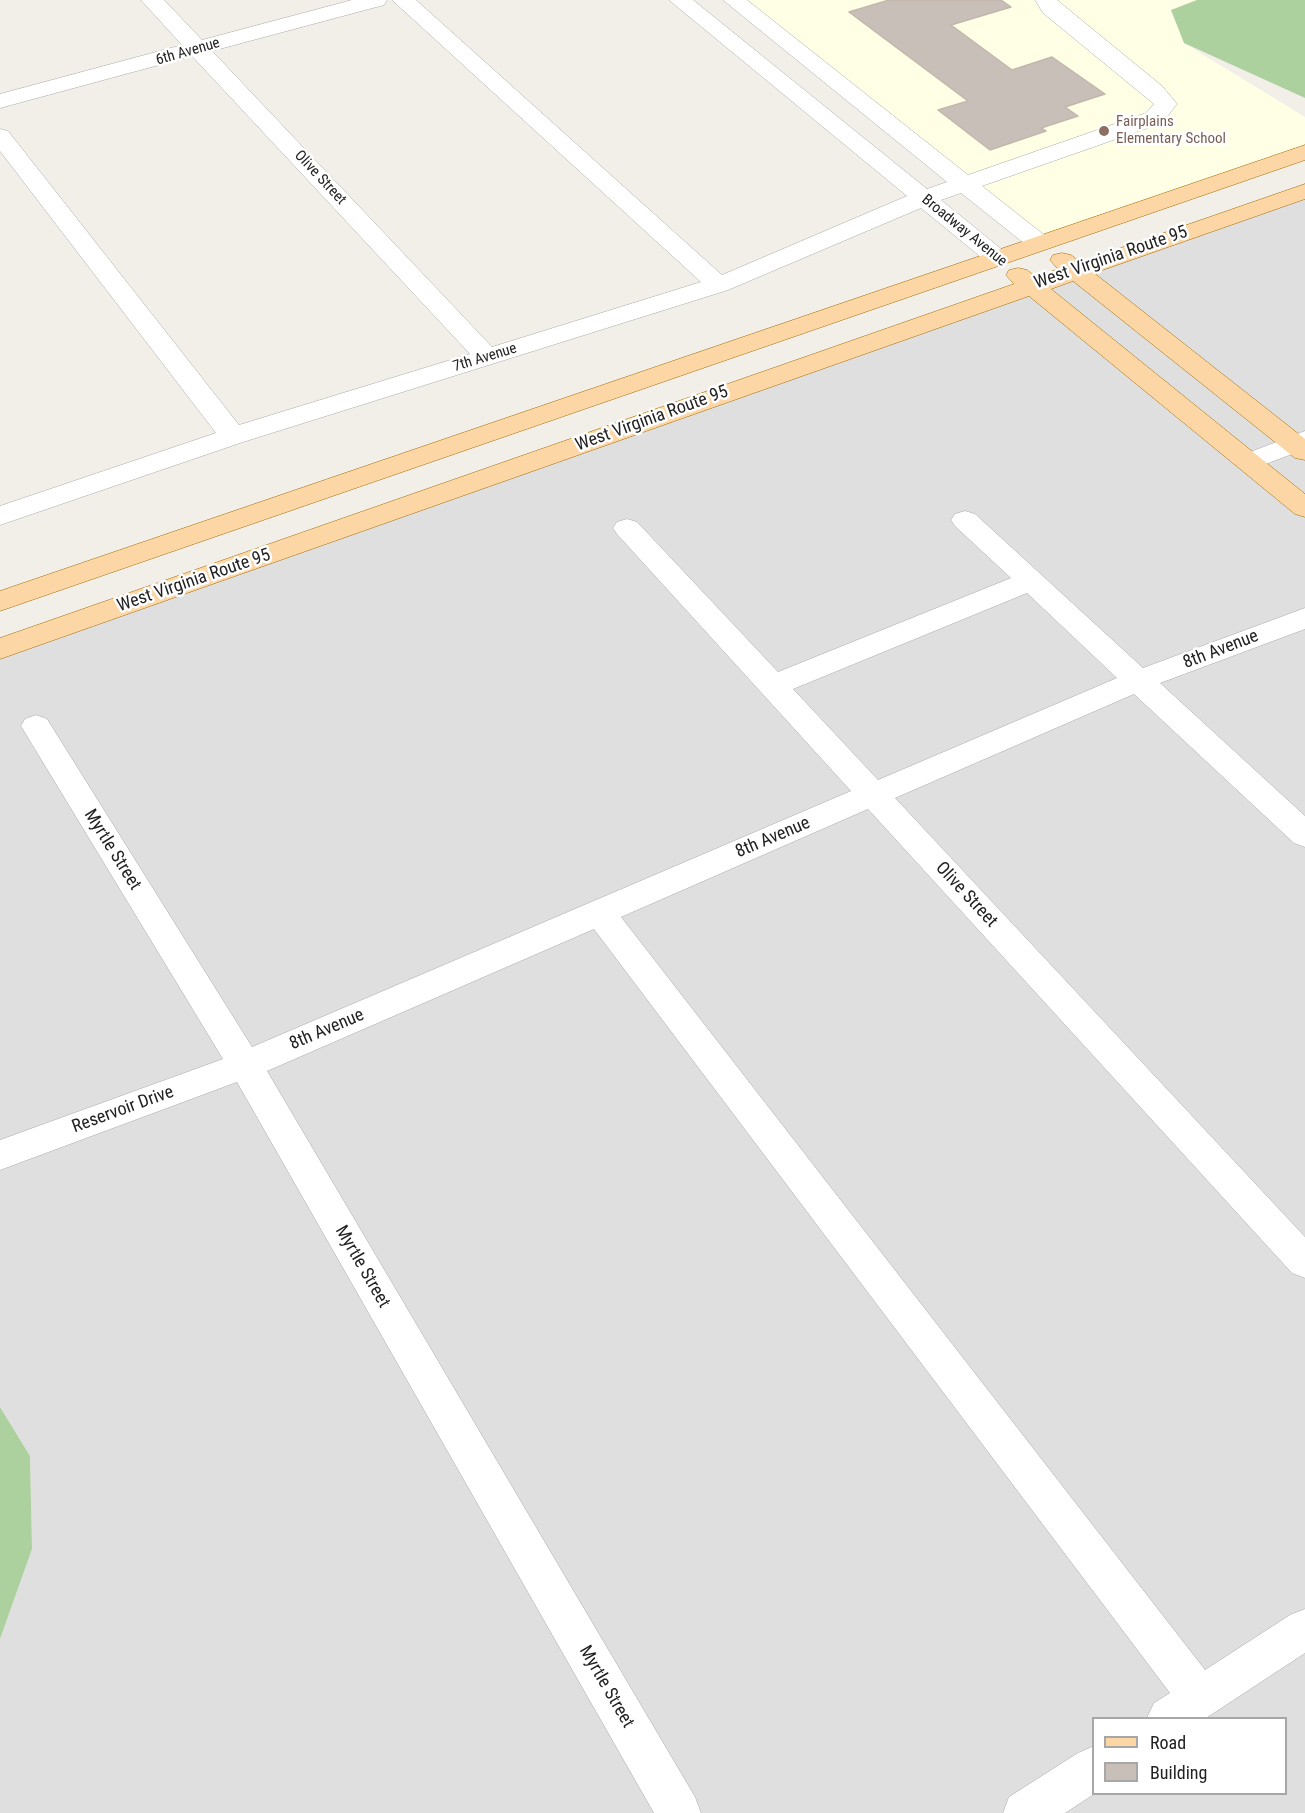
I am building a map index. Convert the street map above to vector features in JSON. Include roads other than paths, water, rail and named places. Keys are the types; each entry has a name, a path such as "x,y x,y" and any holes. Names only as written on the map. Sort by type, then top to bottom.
{"main road":[{"name":"West Virginia Route 95","path":"0,601 1305,152"},
{"name":"West Virginia Route 95","path":"0,649 1305,191"},
{"name":"Broadway Avenue","path":"1039,243 1302,445"},
{"name":"Broadway Avenue","path":"996,257 1305,508"}],"street":[{"name":"Olive Street","path":"152,0 487,357"},
{"name":"6th Avenue","path":"0,101 376,0"},
{"path":"403,0 719,285"},
{"name":"Broadway Avenue","path":"680,0 996,257"},
{"name":"Broadway Avenue","path":"734,0 1039,243"},
{"name":"7th Avenue","path":"0,516 234,436 719,285 923,198 1154,118 1166,105 1154,91 1051,8 1046,0"},
{"path":"0,136 234,436"},
{"path":"1250,462 1302,445"},
{"path":"965,520 1305,835"},
{"name":"Olive Street","path":"627,528 1305,1262"},
{"path":"773,686 1031,581"},
{"name":"8th Avenue","path":"245,1065 1139,681 1305,618"},
{"name":"Myrtle Street","path":"36,726 245,1065 680,1813"},
{"path":"600,913 1184,1708 1305,1629"},
{"name":"Reservoir Drive","path":"0,1155 245,1065"},
{"path":"1025,1813 1092,1769"}],"place":[{"name":"Fairplains Elementary School","path":"1104,131"}]}
